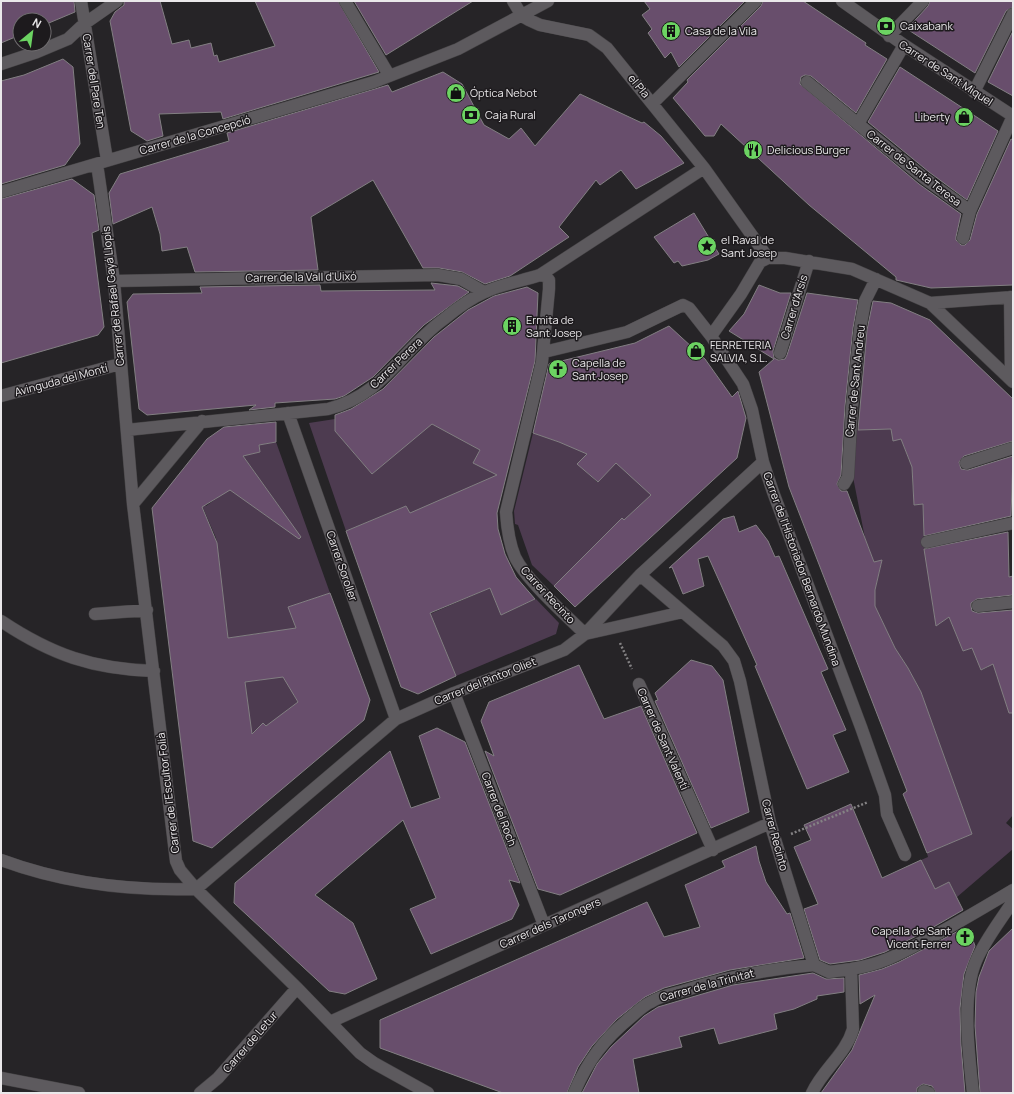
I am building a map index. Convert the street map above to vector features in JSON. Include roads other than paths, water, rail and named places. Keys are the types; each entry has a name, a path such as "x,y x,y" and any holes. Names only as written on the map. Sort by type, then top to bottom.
{"street":[{"name":"Carrer del Pare Ten","path":"81,1 102,162"},
{"path":"1,64 63,41 117,1"},
{"path":"345,1 389,75 458,49 548,1"},
{"path":"513,1 522,16"},
{"name":"el Pla","path":"522,16 540,25 584,34 597,40 612,53 653,103 756,1"},
{"name":"Carrer de Sant Miquel","path":"842,1 890,36 1013,116"},
{"path":"890,36 923,1"},
{"path":"974,92 1013,14"},
{"name":"Carrer de Santa Teresa","path":"858,124 904,45"},
{"name":"Carrer de la Concepció","path":"1,192 361,87 389,75"},
{"name":"Carrer de Santa Teresa","path":"806,82 924,178 970,211"},
{"path":"653,103 695,154 768,258"},
{"name":"Carrer de Santa Teresa","path":"963,238 970,211 1013,116"},
{"name":"Carrer de Rafael Gayá Llopis","path":"102,162 127,430"},
{"path":"536,276 704,168"},
{"path":"536,276 545,276 549,280 543,357 626,332 683,305 689,308 714,340 760,262 768,258 785,258 852,269 930,303 1012,380"},
{"name":"Carrer d'Arsís","path":"780,353 809,262"},
{"name":"Carrer de la Vall d'Uixó","path":"114,281 438,275 461,279 484,292"},
{"name":"Carrer Perera","path":"127,430 328,409 349,403 360,397 388,374 428,332 444,318 484,292 536,276"},
{"name":"Carrer de Sant Andreu","path":"844,484 848,477 852,408 860,329 865,301 876,279"},
{"path":"930,303 1011,297 1012,380"},
{"name":"Carrer de l'Historiador Bernardo Mundina","path":"714,340 736,371 745,389 752,410 763,462 773,492 885,795 887,814 905,855"},
{"name":"Carrer Recinto","path":"543,357 506,512 507,529 516,557 524,572 585,634"},
{"name":"Avinguda del Montí","path":"1,396 120,364"},
{"name":"Carrer Soroller","path":"288,413 396,719"},
{"path":"134,504 202,421"},
{"name":"Carrer de l'Escultor Folià","path":"127,430 134,504 174,851 180,870 196,889 297,988 360,1053 374,1063 428,1093"},
{"path":"966,463 1013,448"},
{"name":"Carrer del Pintor Oliet","path":"196,889 396,719 454,693 564,650 585,634 640,575 763,462"},
{"path":"927,542 1013,523"},
{"name":"Carrer Recinto","path":"640,575 723,646 734,661 740,681 770,824 814,965"},
{"path":"978,606 1013,602"},
{"path":"95,614 147,610"},
{"path":"585,634 683,612"},
{"path":"1,621 53,651 80,660 112,669 154,671"},
{"name":"Carrer de Sant Valentí","path":"639,684 714,850"},
{"name":"Carrer del Roch","path":"454,693 544,925"},
{"name":"Carrer dels Tarongers","path":"330,1022 770,824"},
{"path":"1,860 96,884 143,890 196,889"},
{"path":"814,965 829,972 871,966 885,961 953,926 1013,890"},
{"path":"973,1093 967,1038 972,972 984,947 1013,901"},
{"name":"Carrer de la Trinitat","path":"574,1093 584,1072 602,1043 651,1002 707,983 737,976 765,970 814,965"},
{"path":"812,1093 824,1072 843,1050 852,1034 851,968"},
{"name":"Carrer de Letur","path":"200,1093 218,1078 297,988"},
{"path":"1,1078 79,1093"}],"place":[{"name":"Caixabank","path":"886,26"},
{"name":"Casa de la Vila","path":"671,31"},
{"name":"Óptica Nebot","path":"456,93"},
{"name":"Caja Rural","path":"471,115"},
{"name":"Liberty","path":"964,117"},
{"name":"Delicious Burger","path":"753,150"},
{"name":"el Raval de Sant Josep","path":"707,246"},
{"name":"Ermita de Sant Josep","path":"512,326"},
{"name":"FERRETERIA SALVIA, S.L.","path":"696,351"},
{"name":"Capella de Sant Josep","path":"558,369"},
{"name":"Capella de Sant Vicent Ferrer","path":"965,937"}]}
